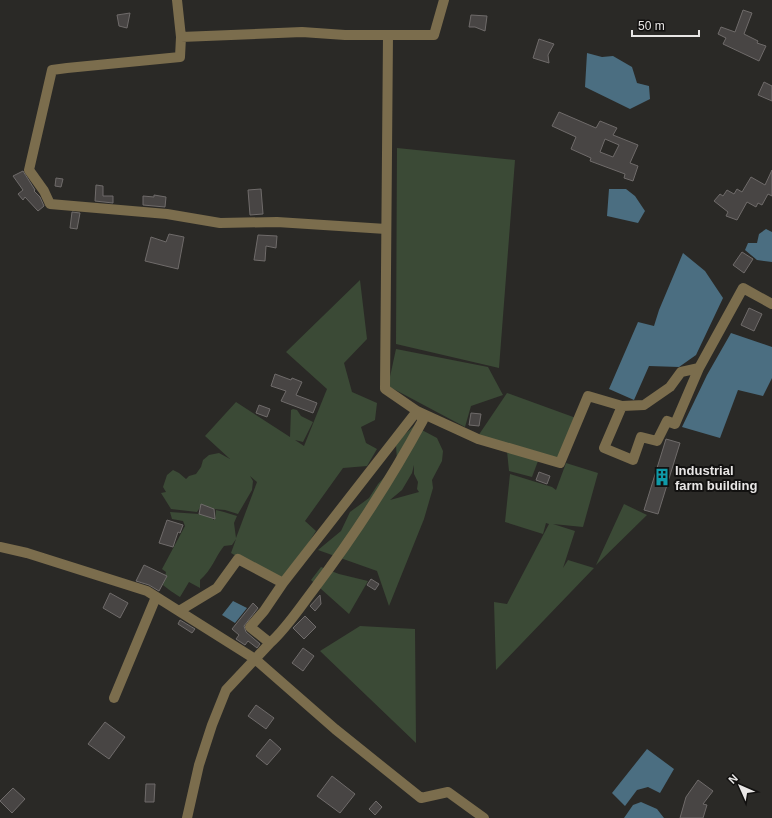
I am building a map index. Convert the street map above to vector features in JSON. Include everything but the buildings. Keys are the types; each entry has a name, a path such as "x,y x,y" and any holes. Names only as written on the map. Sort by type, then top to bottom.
{"street":[{"path":"177,0 180,57 52,70 29,170 44,190 50,204 167,214 220,222 277,222 386,229"},
{"path":"180,37 302,32 345,35 434,35 444,0"},
{"path":"388,35 385,389 417,411 478,439 560,463 588,396 622,406 644,405 670,387 681,372 699,368"},
{"path":"622,406 604,448 633,460 641,437 657,441 667,420 675,424 699,368 743,288 772,304"},
{"path":"270,643 250,627 264,611 417,411"},
{"path":"187,818 199,765 212,725 226,690 276,637 333,564 407,451 423,420 417,411"},
{"path":"0,547 26,553 147,591 255,659 335,729 421,798 448,792 484,818"},
{"path":"179,611 217,588 238,559 284,583"},
{"path":"114,698 156,597"}],"green space":[{"path":"397,148 515,160 499,368 396,344"},
{"path":"360,280 367,339 344,363 352,392 377,403 375,420 361,427 366,443 377,449 367,466 343,468 305,521 316,531 283,583 231,553 236,539 232,545 224,546 221,550 208,572 200,580 200,588 189,582 180,597 163,585 166,572 162,569 185,526 183,521 172,519 170,512 199,514 201,506 197,512 171,509 161,493 166,492 163,487 167,475 173,470 186,479 189,476 196,474 201,467 203,460 209,455 219,453 230,459 205,436 236,402 290,437 291,410 297,410 301,416 313,422 303,442 295,440 304,446 327,389 286,352","holes":["250,476 257,482 236,538 234,523 237,516 216,510 215,519 213,520 214,509 225,510 238,514 252,490 253,481"]},
{"path":"396,349 488,367 503,395 471,406 465,427 388,386"},
{"path":"507,393 576,418 560,460 478,436"},
{"path":"415,425 437,438 443,451 442,461 432,480 433,488 424,519 389,606 377,571 318,550 341,531 350,512 369,498 378,484 392,469 397,461 396,445","holes":["414,465 414,474 418,482 417,489 419,492 390,500 402,490 412,473"]},
{"path":"507,451 538,461 532,477 509,471"},
{"path":"566,463 598,473 583,527 553,524 575,531 563,568 568,560 594,568 496,670 494,602 507,604 549,524 546,523 543,534 505,522 510,474 552,487 556,490"},
{"path":"624,504 647,515 596,565"},
{"path":"321,567 339,574 368,581 349,614 311,580"},
{"path":"360,626 415,629 416,743 320,651"}],"water":[{"path":"587,53 602,57 613,56 632,67 637,83 649,86 650,99 630,109 585,87"},
{"path":"609,189 626,189 635,196 645,211 638,223 607,216"},
{"path":"766,229 772,232 772,262 757,260 745,250 748,243 757,243 759,234"},
{"path":"683,253 705,271 723,298 696,355 679,367 649,366 634,400 609,389 638,322 654,326 659,310"},
{"path":"731,333 772,347 772,378 763,396 738,390 720,438 682,427 707,375"},
{"path":"233,601 247,608 235,623 222,615"},
{"path":"647,749 674,769 660,793 648,787 637,790 625,806 612,793"},
{"path":"641,802 657,809 664,818 624,818 633,805"}],"place":[{"name":"Industrial farm building","path":"662,477"}]}
